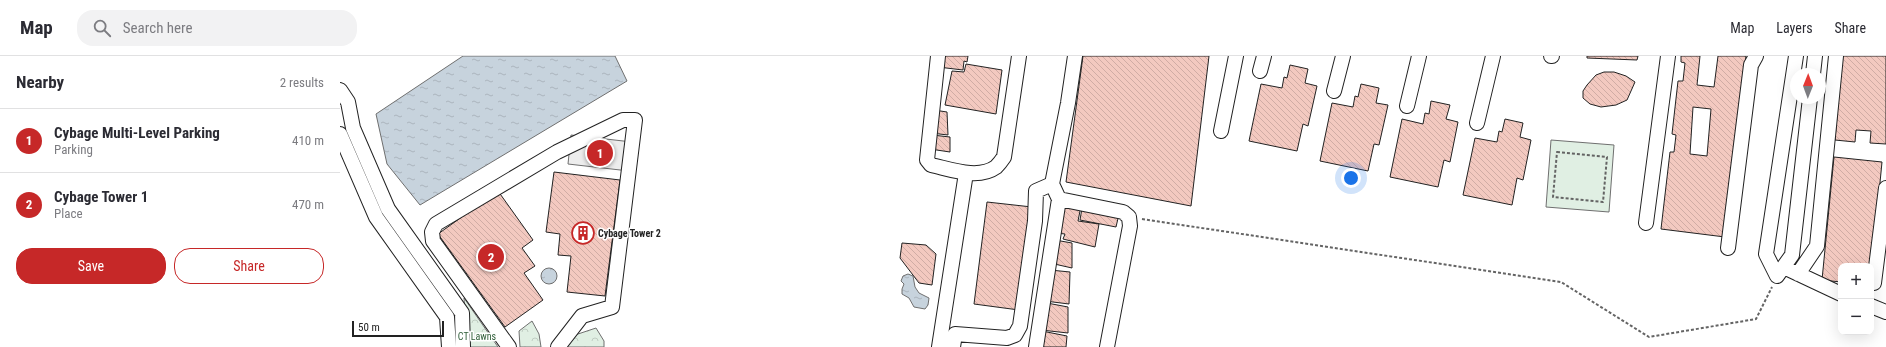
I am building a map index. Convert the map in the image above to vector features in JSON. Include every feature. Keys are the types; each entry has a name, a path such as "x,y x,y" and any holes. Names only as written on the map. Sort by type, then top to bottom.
{"street":[{"path":"938,56 927,160 931,165 966,173 987,171 997,166 1004,157 1019,56"},
{"path":"1036,347 1059,199 1052,184 1068,103 1075,56"},
{"path":"1221,131 1236,56"},
{"path":"1260,71 1264,56"},
{"path":"1334,90 1343,56"},
{"path":"1407,106 1419,56"},
{"path":"1477,123 1493,56"},
{"path":"1646,223 1668,56"},
{"path":"1728,248 1752,65 1756,56"},
{"path":"1796,56 1766,254 1780,271 1798,274 1838,293"},
{"path":"1814,68 1815,56"},
{"path":"1798,274 1817,246 1836,56"},
{"path":"340,82 340,91 348,102 353,128 388,209 462,313 463,347"},
{"path":"1780,271 1792,255 1809,104"},
{"path":"508,347 433,241 432,232 436,224 557,152 622,120 635,120 612,307 582,316 558,347"},
{"path":"340,134 376,216 448,317 449,347"},
{"path":"939,347 966,173"},
{"path":"953,347 955,334 1007,338 1015,335 1020,326 1035,222 1036,192 1052,184"},
{"path":"1874,282 1886,188"},
{"path":"1059,199 1123,212 1129,217 1130,226 1107,347"},
{"path":"1874,307 1886,312"}],"path":[{"path":"1557,152 1606,157 1603,202 1553,198 1557,152"},
{"path":"1129,217 1561,282 1649,337 1756,319 1780,271"}],"green space":[{"path":"1551,140 1614,145 1609,212 1546,207"},
{"name":"CT Lawns","path":"464,298 498,347 467,347"},
{"name":"CT Lawns","path":"532,321 539,334 541,347 520,347 519,331"},
{"path":"596,328 604,341 604,347 567,347 575,335"}],"shaded area":[{"path":"571,135 632,142 629,171 568,164"}],"water":[{"path":"463,56 615,56 627,81 420,205 387,164 376,114"},
{"path":"549,268 555,270 557,276 555,282 549,284 543,282 541,276 543,270"},
{"path":"908,274 913,276 915,287 919,293 929,298 928,305 925,309 914,307 909,298 902,294 904,284 901,281 903,276"}],"building":[{"path":"940,56 968,56 967,62 964,61 963,70 938,67"},
{"path":"1083,56 1209,56 1191,206 1066,182"},
{"path":"1587,56 1638,56 1637,60 1587,58"},
{"path":"1681,56 1700,56 1697,85 1714,87 1718,56 1746,56 1725,237 1661,229 1670,152 1674,152 1676,135 1672,134 1678,81 1683,81 1685,63 1681,62","holes":["1693,107 1711,109 1707,156 1690,154"]},
{"path":"1842,56 1886,56 1886,144 1870,143 1871,131 1856,130 1855,142 1835,140"},
{"path":"966,64 1002,70 996,114 945,105 952,71 964,72"},
{"path":"1290,65 1308,69 1305,83 1317,86 1308,126 1303,124 1297,151 1249,141 1261,84 1282,88 1284,77 1287,78"},
{"path":"1604,72 1614,72 1626,76 1635,82 1627,100 1616,105 1601,107 1590,104 1583,98 1583,91 1587,85 1596,75"},
{"path":"1361,84 1379,88 1376,103 1388,105 1379,145 1374,144 1368,171 1320,161 1332,103 1353,107 1355,96 1358,97"},
{"path":"1431,101 1450,105 1446,119 1458,122 1450,162 1444,160 1438,187 1390,177 1402,119 1423,124 1425,113 1429,114"},
{"path":"934,110 947,112 948,135 931,133"},
{"path":"1505,119 1523,123 1520,137 1531,140 1523,180 1517,178 1512,205 1463,195 1475,138 1497,142 1499,131 1502,132"},
{"path":"932,135 950,137 950,152 930,149"},
{"path":"1834,157 1882,162 1872,263 1838,263 1838,282 1822,280"},
{"name":"Cybage Tower 2","path":"554,172 620,180 605,296 567,292 571,256 558,255 560,234 546,232"},
{"path":"498,191 533,240 522,248 535,266 524,273 543,300 505,327 438,234"},
{"path":"987,202 1032,207 1019,310 974,304"},
{"path":"1061,202 1081,206 1078,221 1099,224 1095,247 1063,239 1065,234 1056,233"},
{"path":"1082,208 1119,214 1116,227 1080,220"},
{"path":"1055,240 1072,243 1072,268 1050,263"},
{"path":"902,243 926,245 936,254 932,285 919,283 900,258"},
{"path":"1050,270 1070,272 1069,304 1045,301"},
{"path":"1047,303 1068,307 1068,333 1041,330"},
{"path":"1042,331 1067,336 1066,347 1039,347"}],"place":[{"name":"Cybage Multi-Level Parking","path":"600,153"},
{"name":"Cybage Tower 2","path":"583,233"},
{"name":"Cybage Tower 1","path":"491,257"}]}
